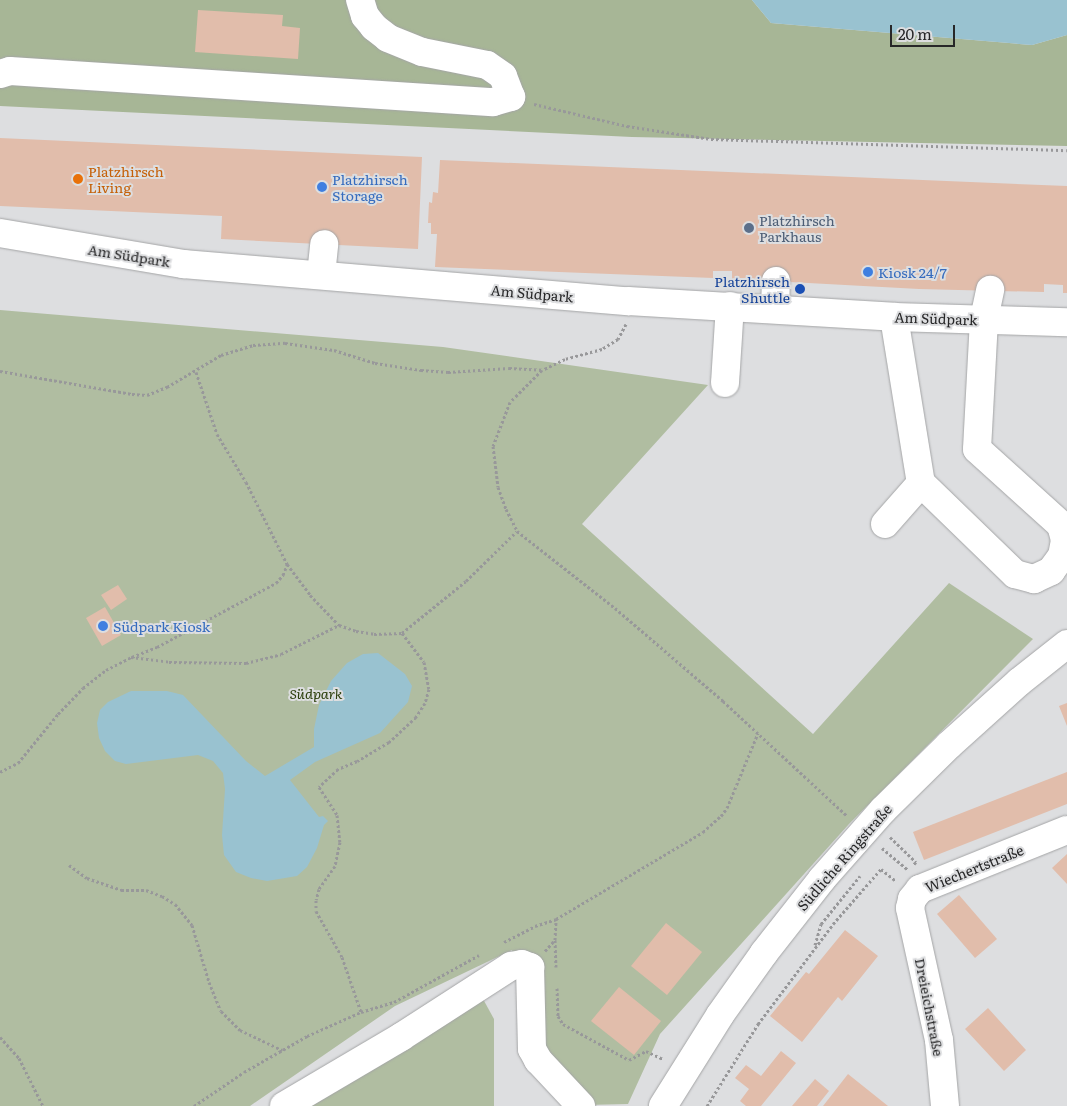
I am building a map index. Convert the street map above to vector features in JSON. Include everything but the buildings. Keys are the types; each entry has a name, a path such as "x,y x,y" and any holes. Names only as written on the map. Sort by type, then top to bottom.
{"street":[{"path":"0,74 10,71 493,102 511,97 504,76 487,65 422,52 388,38 374,27 365,16 360,0"},
{"name":"Am Südpark","path":"0,233 183,264 628,301 894,316 1067,322"},
{"path":"321,275 324,244"},
{"path":"775,308 776,281"},
{"path":"894,316 921,483 1015,574 1034,579 1051,571 1062,556 1065,540 1061,525 977,448 984,319 990,290"},
{"path":"725,383 730,306"},
{"path":"885,524 921,483"},
{"name":"Südliche Ringstraße","path":"663,1106 764,953 822,879 884,810 949,745 1019,682 1067,644"},
{"name":"Wiechertstraße","path":"910,908 912,899 920,889 1058,834"},
{"name":"Dreieichstraße","path":"910,908 939,1040 945,1106"},
{"path":"284,1106 401,1037 511,966 522,964 530,967 532,1049 538,1060 581,1106"}],"path":[{"path":"511,97 627,126 711,139 1067,150"},
{"path":"628,301 626,324 618,339 602,349 565,359 542,370 510,402 493,446 498,487 517,531 614,608 758,734 849,818"},
{"path":"0,371 124,393 147,395 167,387 229,353 253,345 284,343 334,350 375,362 421,370 448,372 509,368 542,370"},
{"path":"196,372 217,434 246,482 287,564 310,595 339,625 365,633 402,633 466,581 517,531"},
{"path":"0,772 18,763 58,714 83,688 106,670 131,657 157,647 276,583 283,575 287,564"},
{"path":"131,657 169,662 246,663 281,654 339,625"},
{"path":"361,1012 342,958 316,911 319,889 335,866 340,842 337,815 319,786 338,769 358,761 389,742 416,717 425,703 429,689 424,662 402,633"},
{"path":"499,944 535,926 556,919 703,832 727,808 758,734"},
{"path":"707,1106 758,1024 814,949 881,869 897,882 910,872 916,862 886,834"},
{"path":"876,856 883,848 906,869"},
{"path":"69,864 87,878 121,890 146,890 162,896 175,904 192,925 209,982 221,1011 240,1030 282,1050"},
{"path":"814,949 821,924 864,871"},
{"path":"556,919 556,968"},
{"path":"530,967 555,940"},
{"path":"194,1106 307,1036 361,1012 394,1002 481,954"},
{"path":"557,987 558,1016 563,1024 629,1060 646,1050 685,1070"},
{"path":"0,1038 19,1058 43,1106"}],"green space":[{"path":"0,0 752,0 771,23 1032,45 1067,35 1067,146 632,137 0,106"},
{"name":"Südpark","path":"0,310 443,347 708,385 582,524 813,734 949,583 1033,639 849,824 660,1034 628,1104 585,1105 528,1049 512,950 395,1006 250,1106 0,1106"},
{"path":"483,999 494,1019 494,1106 302,1106"}],"water":[{"path":"752,0 1067,0 1067,35 1032,45 771,23"},
{"path":"378,653 405,674 412,686 408,702 380,733 315,762 290,780 319,817 323,816 328,821 324,825 317,848 307,867 297,876 267,881 251,878 236,872 224,855 222,835 225,789 223,773 213,761 198,755 126,764 115,761 105,751 99,738 97,723 100,710 108,702 131,691 167,691 183,695 246,761 265,776 314,747 314,729 319,705 331,681 347,663 363,654"}],"place":[{"name":"Platzhirsch Living","path":"78,179"},
{"name":"Platzhirsch Storage","path":"322,187"},
{"name":"Platzhirsch Parkhaus","path":"749,228"},
{"name":"Kiosk 24/7","path":"868,272"},
{"name":"Platzhirsch Shuttle","path":"800,289"},
{"name":"Südpark Kiosk","path":"103,626"}]}
